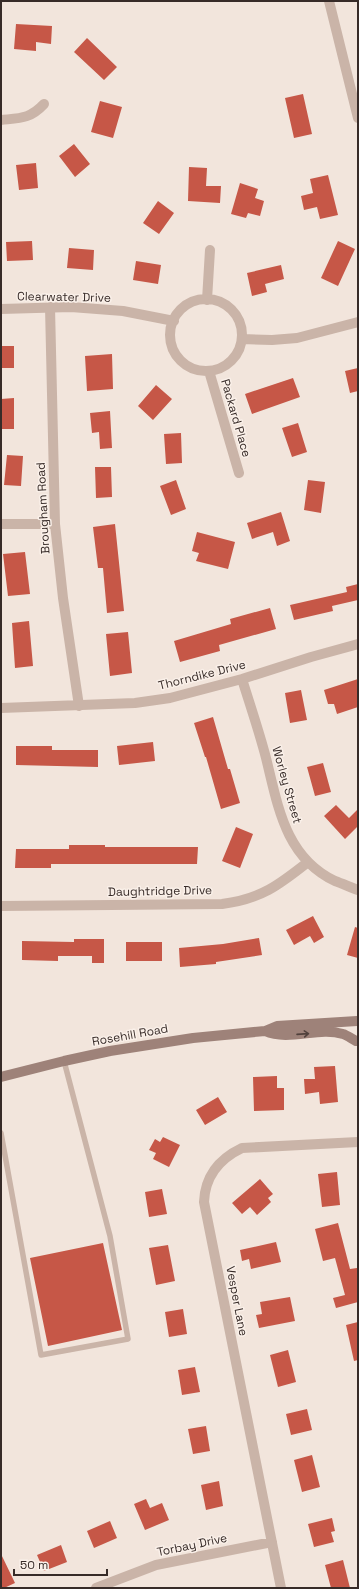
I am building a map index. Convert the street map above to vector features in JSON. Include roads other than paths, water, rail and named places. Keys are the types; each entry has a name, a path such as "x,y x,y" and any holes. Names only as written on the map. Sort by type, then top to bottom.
{"main road":[{"name":"Rosehill Road","path":"1,1077 64,1061 153,1043 266,1031 277,1026 358,1021"},
{"path":"357,1042 353,1031 358,1021"},
{"name":"Rosehill Road","path":"266,1031 275,1035 333,1032 343,1034 357,1042"}],"street":[{"path":"329,1 358,118"},
{"path":"1,120 23,118 31,115 44,104"},
{"path":"207,300 210,250"},
{"path":"207,300 216,301 230,309 239,323 242,339 236,355 231,361 224,366 209,371 197,370 186,365 177,356 172,345 170,333 179,312 187,305 197,301 207,300"},
{"name":"Clearwater Drive","path":"1,309 71,307 123,311 174,321"},
{"name":"Brougham Road","path":"50,308 55,524 62,598 79,706"},
{"path":"242,339 272,340 297,338 358,322"},
{"name":"Packard Place","path":"209,371 239,473"},
{"path":"1,524 55,524"},
{"name":"Thorndike Drive","path":"1,708 79,706 170,698 242,679 358,644"},
{"name":"Worley Street","path":"242,679 285,828 293,843 308,862 320,872 335,881 358,890"},
{"name":"Daughtridge Drive","path":"1,906 222,904 239,902 270,890 308,862"},
{"name":"Vesper Lane","path":"281,1588 204,1202 204,1193 209,1177 219,1163 232,1153 242,1148 358,1142"},
{"name":"Torbay Drive","path":"96,1588 156,1565 272,1542"}],"lane":[{"path":"1,1133 41,1355 128,1339 110,1236 64,1061"}]}
